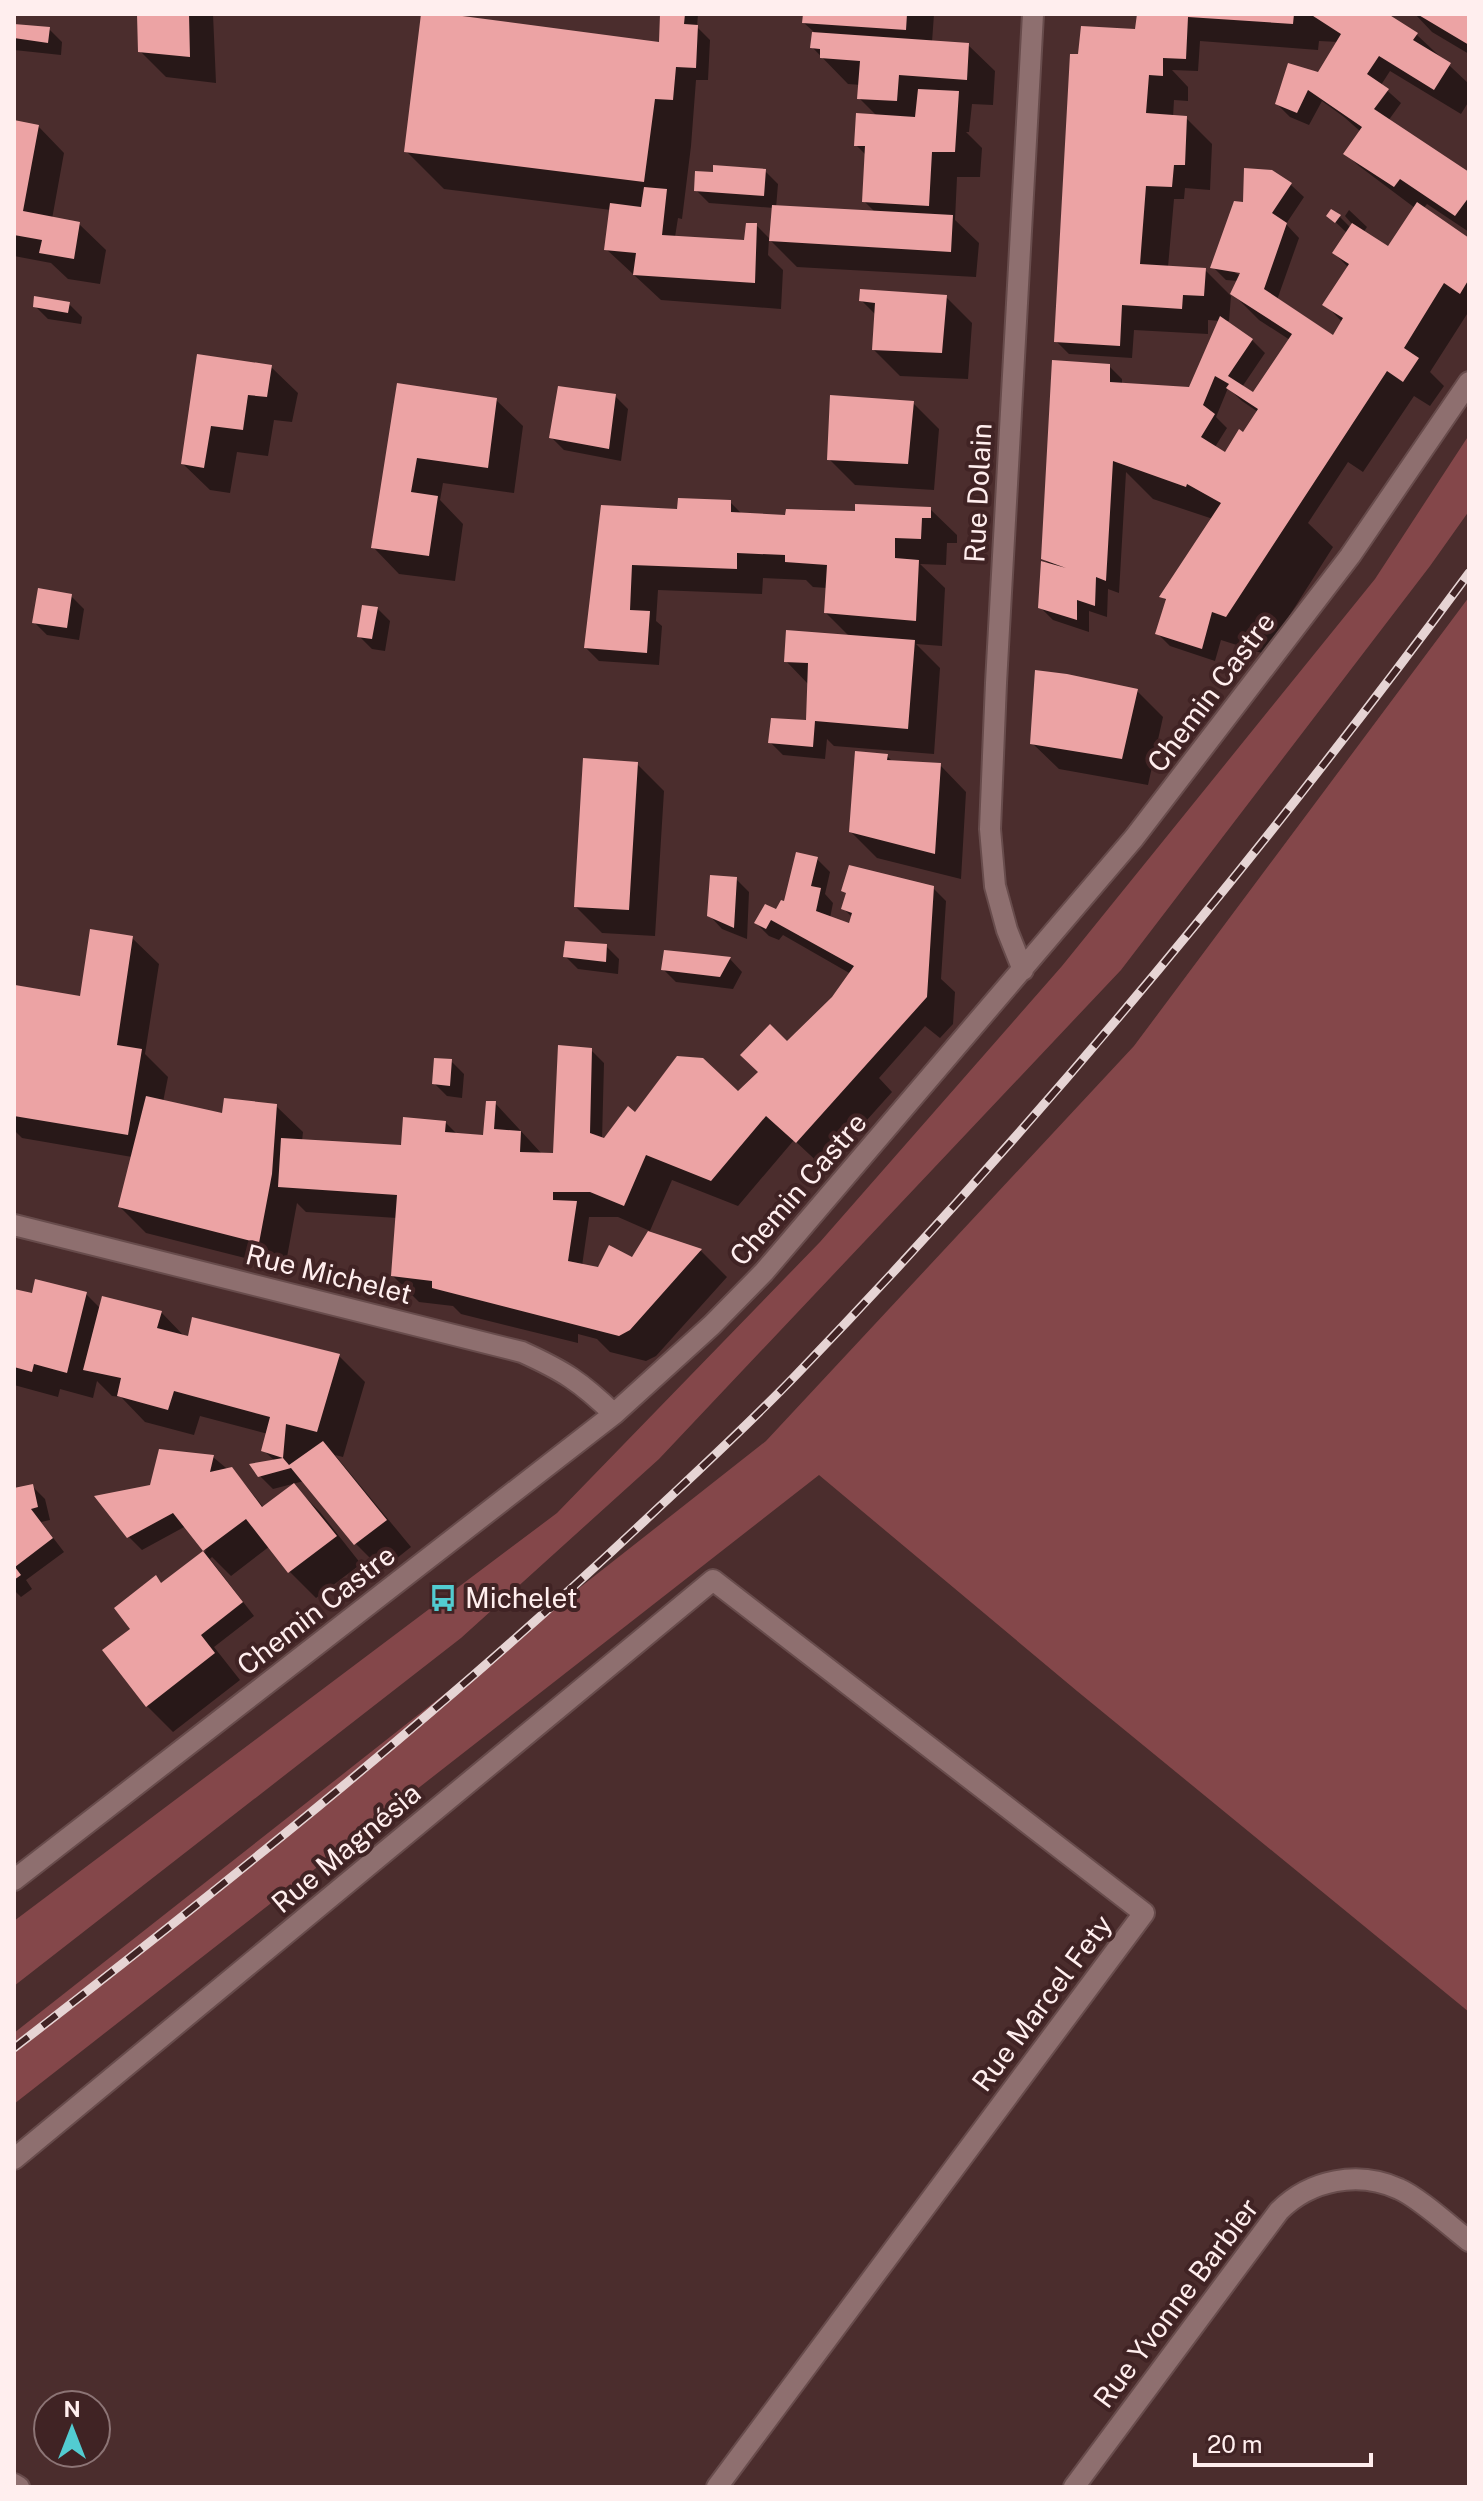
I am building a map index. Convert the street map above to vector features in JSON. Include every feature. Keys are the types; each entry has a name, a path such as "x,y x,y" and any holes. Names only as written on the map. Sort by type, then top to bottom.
{"street":[{"name":"Rue Dolain","path":"1023,970 1007,930 995,886 990,829 1033,14"},
{"name":"Chemin Castre","path":"14,1880 614,1414 712,1325 764,1272 1134,838 1350,556 1469,382"},
{"name":"Rue Michelet","path":"14,1225 522,1352 562,1370 614,1414"},
{"name":"Rue Magnésia","path":"14,2159 713,1580"},
{"name":"Rue Marcel Fety","path":"713,1580 1144,1913 717,2487"},
{"name":"Rue Yvonne Barbier","path":"1074,2487 1279,2211 1294,2197 1322,2183 1351,2179 1372,2181 1401,2189 1469,2241"}],"shaded area":[{"path":"1469,435 1469,511 1121,970 659,1459 461,1638 14,1986 14,1921 557,1513 820,1242 1062,966 1375,579"},
{"path":"1469,597 1469,2012 819,1475 14,2104 14,2033 766,1441 1134,1046"}],"building":[{"path":"137,14 189,14 190,57 138,52"},
{"path":"421,14 447,14 659,42 660,14 685,14 684,24 698,25 696,68 676,67 673,100 655,99 644,182 404,152"},
{"path":"803,14 907,14 906,30 802,23"},
{"path":"1137,14 1294,14 1293,24 1188,17 1186,59 1163,58 1163,76 1149,75 1146,113 1187,116 1185,165 1174,165 1172,187 1146,186 1140,264 1206,268 1204,296 1183,295 1182,309 1122,305 1120,346 1054,342 1070,54 1078,54 1081,26 1135,29"},
{"path":"1310,14 1388,14 1418,33 1413,40 1451,63 1434,90 1379,56 1367,74 1389,89 1374,109 1469,172 1469,197 1455,216 1400,179 1394,187 1343,154 1362,127 1308,90 1297,113 1275,104 1288,63 1318,72 1341,34"},
{"path":"1417,14 1469,14 1469,45"},
{"path":"14,24 50,27 48,43 14,38"},
{"path":"812,32 969,43 967,80 899,75 897,101 857,99 860,61 820,58 820,49 810,48"},
{"path":"918,89 959,91 955,152 932,152 929,206 862,202 865,146 854,146 856,113 915,117"},
{"path":"14,120 39,125 23,211 80,222 74,259 39,253 42,240 14,235"},
{"path":"713,165 766,169 764,196 694,191 695,171 713,172"},
{"path":"1244,168 1272,170 1292,183 1272,213 1287,223 1264,289 1333,335 1343,318 1322,305 1349,264 1332,253 1352,223 1388,246 1417,202 1469,238 1469,279 1460,294 1444,283 1404,348 1419,358 1403,382 1387,371 1226,617 1212,612 1202,649 1155,634 1166,599 1159,597 1221,503 1187,484 1186,487 1113,461 1106,581 1096,577 1095,606 1077,600 1077,620 1038,608 1041,561 1066,568 1041,559 1052,360 1110,364 1110,382 1189,387 1220,316 1253,339 1228,376 1253,392 1292,334 1230,294 1240,273 1210,268 1234,201 1243,202","holes":["1215,376 1229,384 1226,388 1258,409 1243,432 1239,429 1225,452 1201,437 1215,414 1203,405"]},
{"path":"644,187 667,189 662,235 744,240 746,223 757,223 755,283 633,275 636,253 604,250 610,203 641,207"},
{"path":"772,205 953,215 951,252 769,241"},
{"path":"1331,209 1341,215 1335,223 1326,216"},
{"path":"860,289 947,295 942,353 872,350 875,303 859,301"},
{"path":"34,296 70,302 68,313 33,307"},
{"path":"197,354 272,365 267,397 248,395 243,430 211,426 204,468 181,464"},
{"path":"397,383 497,398 488,468 417,458 411,492 438,496 429,556 371,548"},
{"path":"558,386 616,394 609,449 549,438"},
{"path":"830,395 914,401 908,464 827,460"},
{"path":"678,498 731,500 731,512 785,515 786,509 855,511 855,504 931,507 931,518 922,518 921,539 895,538 895,558 919,560 916,621 824,613 827,565 785,562 785,555 737,553 737,569 632,565 630,610 650,611 647,653 584,648 601,505 677,509"},
{"path":"38,588 72,594 67,628 32,623"},
{"path":"362,605 378,607 372,639 357,637"},
{"path":"786,630 915,640 908,729 815,721 813,747 768,743 771,718 806,720 808,663 784,662"},
{"path":"1035,670 1138,689 1122,759 1030,744"},
{"path":"855,751 888,754 887,760 941,763 935,854 849,832"},
{"path":"583,758 638,762 629,910 574,907"},
{"path":"796,852 818,857 811,886 821,888 816,911 849,923 852,913 841,909 846,893 841,891 849,865 934,886 927,997 796,1143 766,1116 711,1181 646,1155 624,1206 590,1192 553,1192 553,1200 577,1201 568,1261 598,1267 609,1245 632,1257 648,1231 702,1249 630,1330 619,1336 432,1288 432,1281 391,1276 397,1195 278,1187 281,1138 401,1145 403,1117 446,1121 445,1132 483,1135 486,1101 496,1101 494,1129 521,1131 520,1152 553,1153 558,1045 592,1048 590,1133 604,1138 628,1106 635,1112 677,1056 703,1058 738,1091 758,1072 740,1055 770,1024 787,1041 832,997 854,966 771,920 766,929 754,923 765,904 776,909 781,900 784,901"},
{"path":"710,875 737,877 734,928 707,916"},
{"path":"90,929 133,936 117,1045 142,1049 128,1135 14,1116 15,985 80,996"},
{"path":"565,941 607,944 606,962 563,957"},
{"path":"664,950 731,957 720,977 661,970"},
{"path":"434,1058 452,1059 450,1086 432,1084"},
{"path":"146,1096 222,1113 224,1098 277,1104 272,1174 259,1243 118,1207"},
{"path":"35,1279 87,1292 67,1373 34,1364 32,1372 14,1367 14,1289 32,1293"},
{"path":"102,1296 162,1311 157,1328 188,1336 192,1317 340,1354 317,1432 286,1424 283,1458 261,1451 270,1417 174,1391 168,1410 117,1396 121,1378 83,1370"},
{"path":"323,1441 387,1520 354,1545 291,1468 258,1477 249,1464 283,1458 289,1465"},
{"path":"159,1449 214,1455 210,1472 232,1467 262,1507 294,1483 337,1536 288,1573 246,1519 203,1551 173,1513 127,1538 94,1496 150,1485"},
{"path":"33,1484 38,1507 31,1509 53,1538 15,1567 21,1575 14,1580 14,1488"},
{"path":"203,1551 243,1602 201,1635 215,1653 146,1707 102,1650 130,1629 114,1608 156,1575 161,1583"}],"railway":[{"path":"14,2048 260,1854 421,1720 578,1582 781,1391 976,1181 1147,984 1311,781 1469,573"}],"place":[{"name":"Michelet","path":"443,1598"}]}
